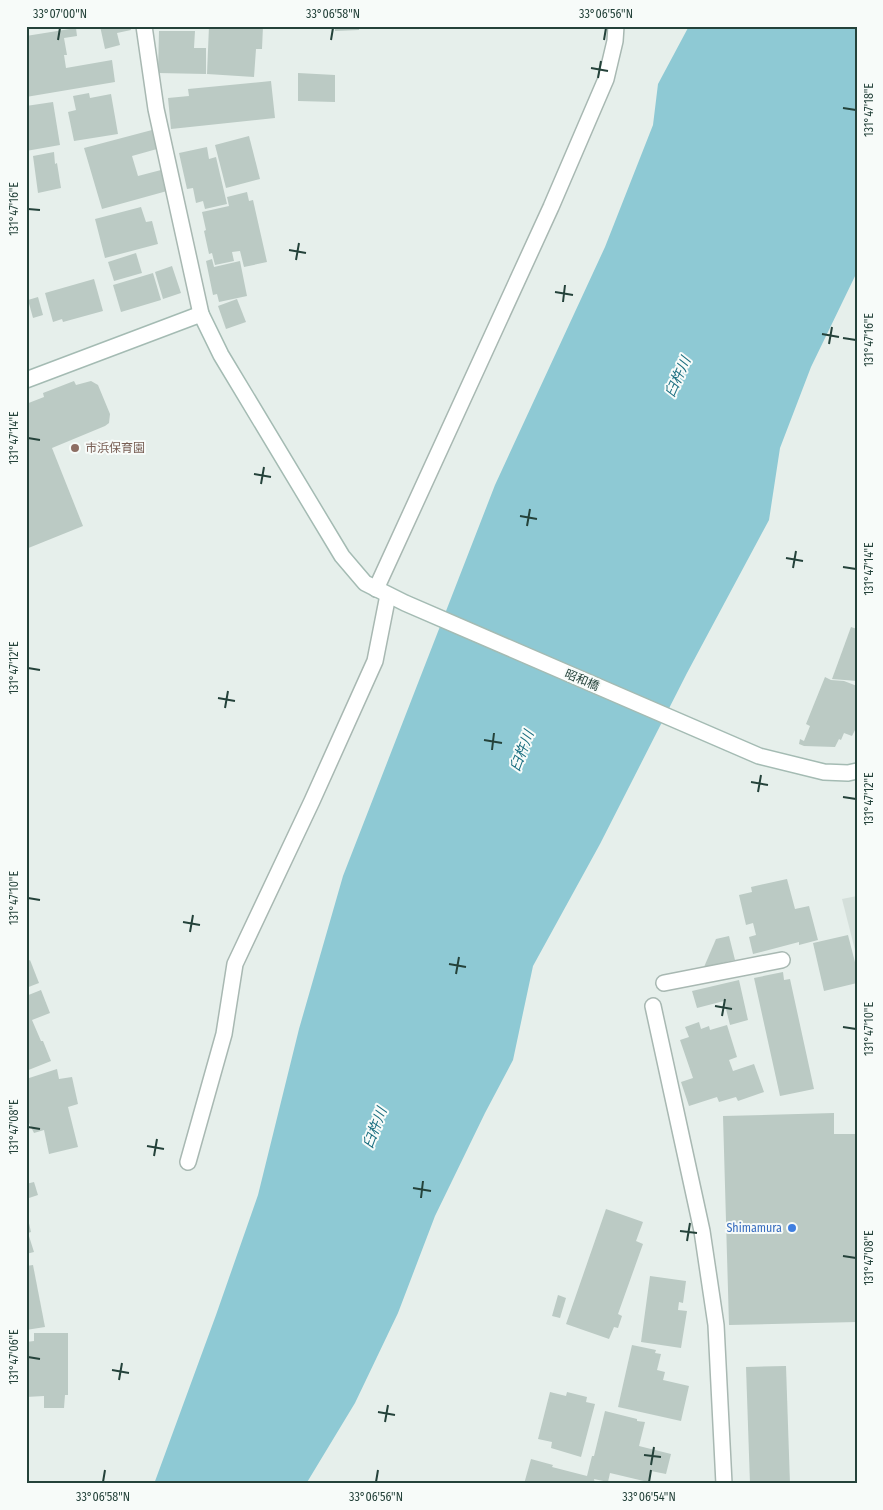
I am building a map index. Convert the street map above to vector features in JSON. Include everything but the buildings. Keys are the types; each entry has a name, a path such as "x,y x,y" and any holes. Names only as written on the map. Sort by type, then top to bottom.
{"street":[{"name":"昭和橋","path":"144,26 156,109 201,314 221,355 342,556 365,583 405,603 759,756 824,772 848,773 857,771"},
{"path":"188,1162 224,1034 235,964 312,801 375,661 382,592 602,88 615,41 616,26"},
{"path":"26,380 201,314"},
{"path":"664,983 782,960"},
{"path":"653,1006 702,1231 716,1325 724,1484"}],"shaded area":[{"path":"857,896 857,958 842,899"}],"water":[{"name":"臼杵川","path":"689,26 857,26 857,272 811,367 780,448 769,520 687,673 600,844 533,966 513,1060 435,1216 398,1313 355,1403 306,1484 154,1484 258,1195 299,1029 343,876 495,485 605,247 653,125 658,84"}],"place":[{"name":"市浜保育園","path":"75,448"},
{"name":"Shimamura","path":"792,1228"}]}
